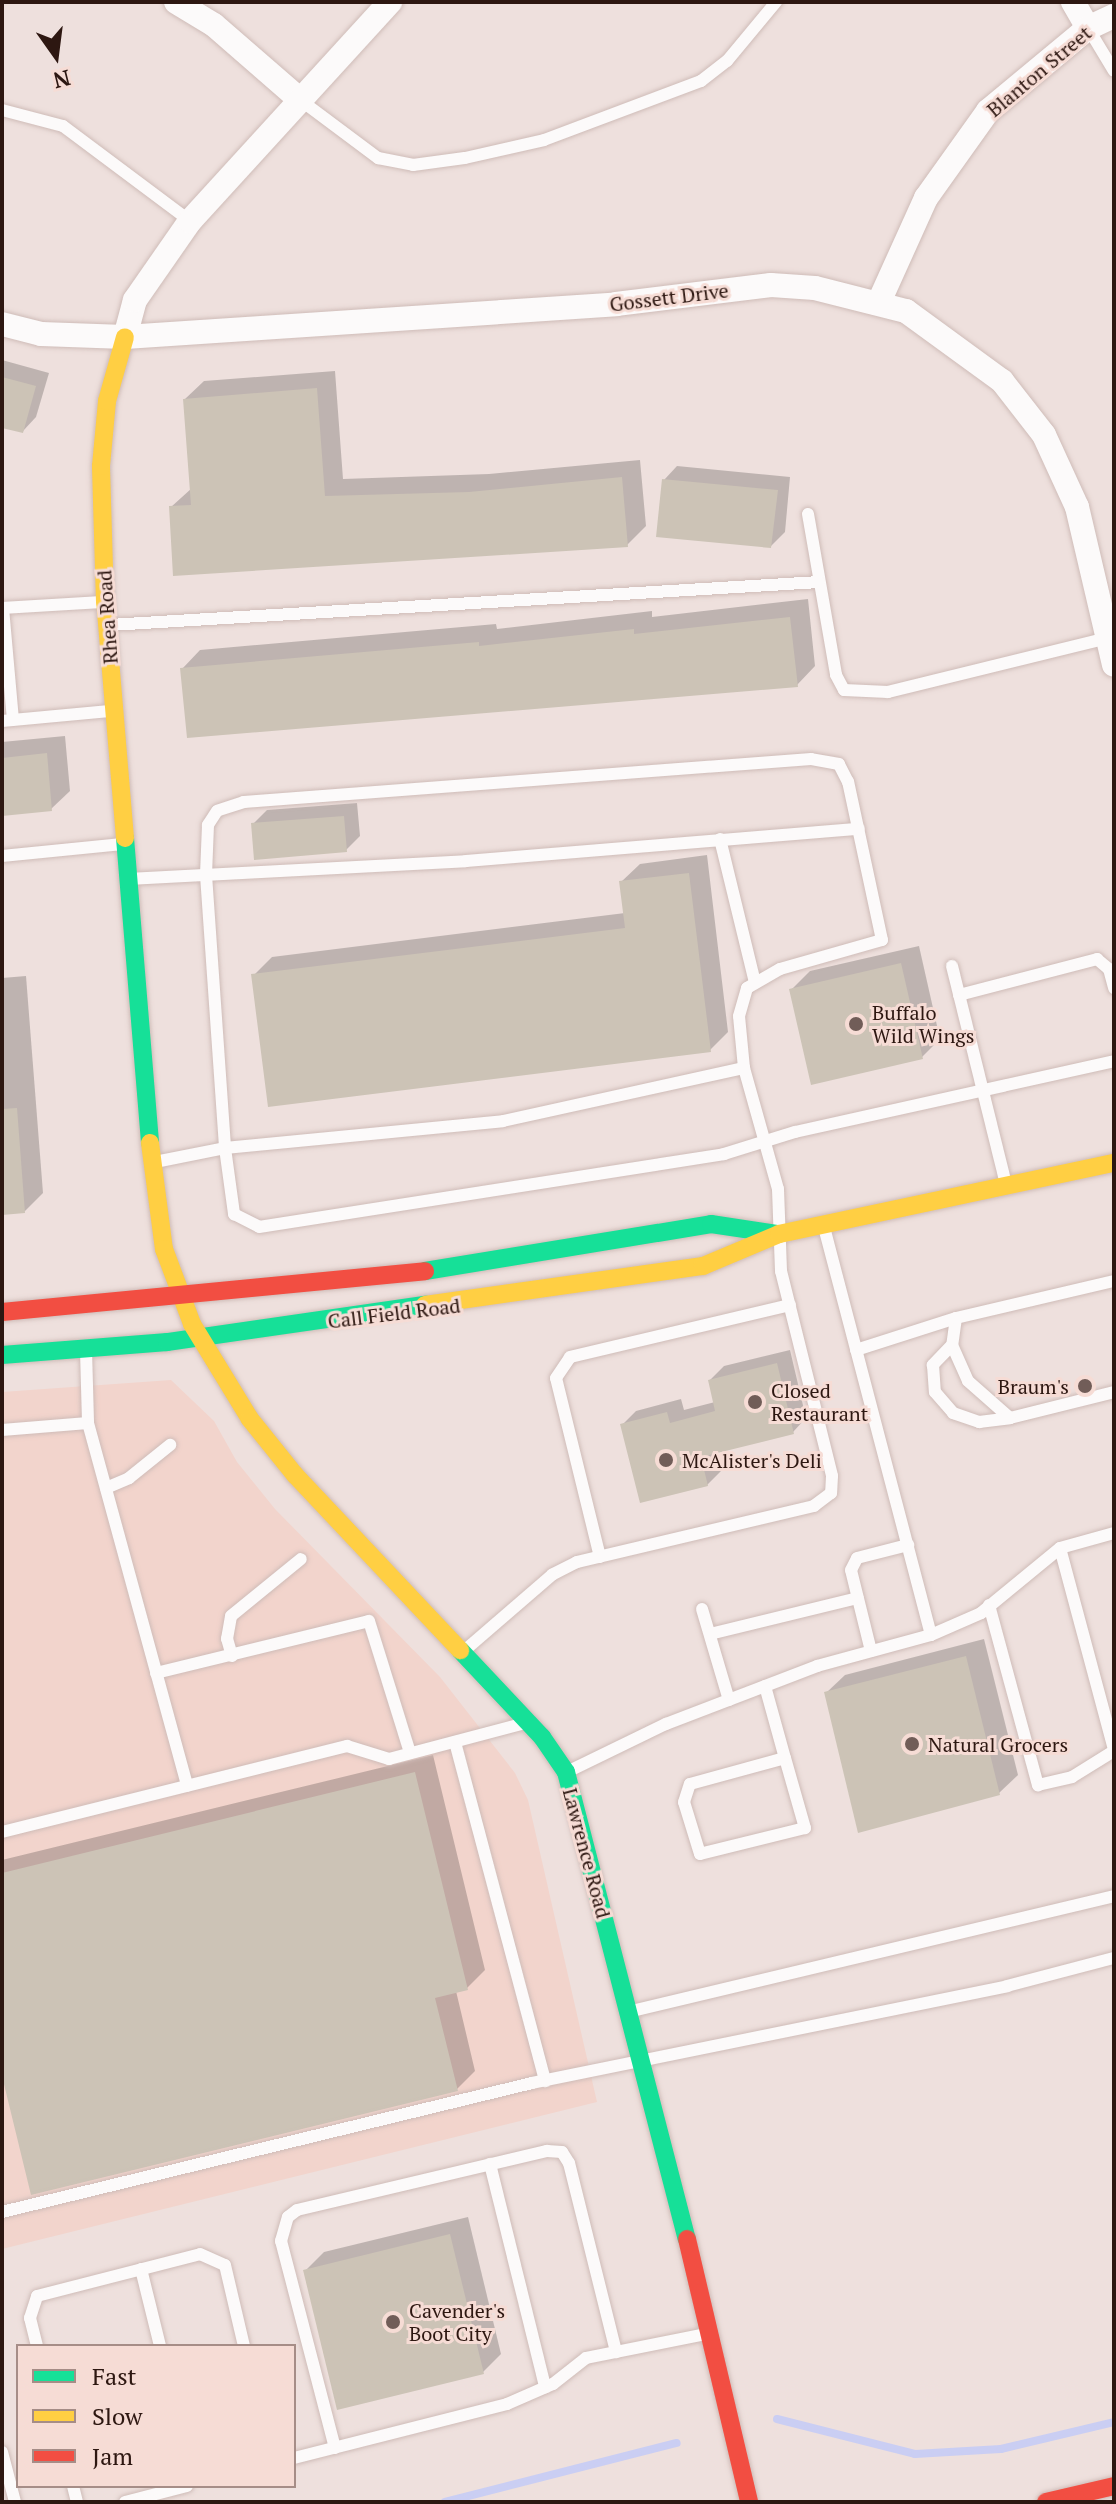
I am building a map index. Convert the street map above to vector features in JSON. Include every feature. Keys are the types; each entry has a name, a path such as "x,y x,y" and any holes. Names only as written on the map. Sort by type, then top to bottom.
{"street":[{"path":"176,2 214,25 299,99"},
{"name":"Rhea Road","path":"196,1331 164,1249 152,1162 105,602 101,466 107,401 135,300 190,221 390,2"},
{"path":"1073,2 1088,28"},
{"name":"Blanton Street","path":"879,302 912,225 951,156 988,111 1088,28 1114,16"},
{"name":"Gossett Drive","path":"2,324 41,334 125,337 616,304 771,285 879,302 906,311 939,331 1002,381 1030,414 1077,507 1114,665"},
{"name":"Call Field Road","path":"2,1355 85,1349 196,1331 703,1266 779,1234 1114,1163"},
{"name":"Call Field Road","path":"2,1312 182,1297 512,1261 711,1224 779,1234"},
{"name":"Lawrence Road","path":"196,1331 250,1419 295,1475 528,1723 566,1772 629,2012 749,2502"},
{"path":"1046,2502 1114,2486"}],"lane":[{"path":"299,99 378,158 413,165 465,158 544,140 701,81 727,61 776,2"},
{"path":"1088,28 1114,71"},
{"path":"2,110 63,126 190,221"},
{"path":"808,514 836,675 844,690 862,694 1108,638"},
{"path":"107,625 819,582"},
{"path":"105,602 3,608 7,720 114,711"},
{"path":"463,1653 552,1575 600,1557 814,1506 831,1493 832,1476 790,1305 779,1234 778,1189 767,1144 744,1068 741,999 755,983 780,969 882,940 844,771 839,764 811,759 244,802 217,811 208,825 206,875 225,1148 234,1214 259,1227 767,1144 795,1132 984,1093 1114,1061"},
{"path":"128,879 466,861 859,829"},
{"path":"720,839 755,983"},
{"path":"2,856 125,843"},
{"path":"959,995 1097,959 1109,969 1114,988"},
{"path":"952,966 1006,1186"},
{"path":"152,1162 225,1148 503,1121 744,1068"},
{"path":"823,1225 931,1635"},
{"path":"856,1350 956,1318 1114,1281"},
{"path":"600,1557 556,1378 570,1357 790,1305"},
{"path":"956,1318 952,1345 968,1381 1010,1418"},
{"path":"952,1345 933,1365 935,1392 953,1413 979,1422 1010,1418 1114,1392"},
{"path":"85,1349 88,1423 187,1786"},
{"path":"2,1430 88,1423"},
{"path":"106,1488 129,1478 170,1445"},
{"path":"566,1772 765,1686 931,1635 989,1605 1060,1548 1114,1533"},
{"path":"871,1651 851,1570 857,1558 908,1545"},
{"path":"989,1605 1038,1785 1072,1777 1114,1750 1060,1548"},
{"path":"232,1656 227,1639 231,1616 301,1559"},
{"path":"710,1634 858,1598"},
{"path":"702,1609 729,1700"},
{"path":"156,1673 369,1621 410,1753"},
{"path":"765,1686 805,1828 700,1854 684,1802 690,1784 785,1758"},
{"path":"2,1832 347,1746 389,1759 528,1723"},
{"path":"455,1742 545,2081"},
{"path":"629,2012 1114,1896"},
{"path":"2,2212 545,2081 642,2064 1114,1958"},
{"path":"335,2448 281,2241 288,2217 490,2164 547,2151 562,2152 569,2163 616,2352"},
{"path":"490,2164 545,2387"},
{"path":"36,2344 30,2318 37,2296 200,2254 225,2265 244,2344"},
{"path":"141,2269 160,2344"},
{"path":"296,2458 507,2404 545,2387 586,2358 709,2333"},
{"path":"2,2452 15,2502"},
{"path":"125,2502 179,2488"}],"shaded area":[{"path":"171,1380 214,1421 237,1462 275,1509 440,1677 515,1773 528,1800 597,2102 2,2249 2,1392"}],"building":[{"path":"2,377 36,386 23,433 2,428"},
{"path":"317,388 325,496 469,492 622,477 628,547 173,576 169,506 191,505 183,399"},
{"path":"662,479 778,490 771,548 656,537"},
{"path":"790,617 798,687 187,738 180,668 479,642 479,646 634,629 634,634"},
{"path":"47,753 52,811 2,816 2,758"},
{"path":"344,816 347,852 254,860 251,823"},
{"path":"689,873 711,1052 268,1107 251,974 625,928 619,881"},
{"name":"Buffalo Wild Wings","path":"901,963 923,1059 811,1085 789,989"},
{"path":"17,1108 25,1213 2,1215 2,1109"},
{"path":"777,1363 794,1434 701,1457 708,1486 640,1503 620,1424 667,1412 670,1423 715,1411 708,1380"},
{"name":"Natural Grocers","path":"966,1656 1000,1795 858,1833 824,1692"},
{"path":"415,1772 468,1990 435,1998 458,2091 31,2195 2,2076 2,1873"},
{"name":"Cavender's Boot City","path":"450,2234 484,2374 337,2410 303,2270"}],"waterway":[{"path":"777,2419 915,2454 1001,2449 1114,2422"},
{"path":"445,2502 677,2443"}],"traffic: fast":[{"path":"125,838 150,1143"},
{"path":"425,1271 711,1224 778,1234"},
{"path":"2,1355 167,1342 425,1305"},
{"path":"460,1650 542,1737 566,1772 687,2239"}],"traffic: slow":[{"path":"125,337 107,401 101,466 105,602 125,838"},
{"path":"150,1143 164,1249 192,1324 250,1419 295,1475 460,1650"},
{"path":"425,1305 703,1266 779,1234 1114,1163"}],"traffic: jam":[{"path":"2,1312 425,1271"},
{"path":"687,2239 749,2502"},
{"path":"1046,2502 1114,2486"}],"place":[{"name":"Buffalo Wild Wings","path":"856,1024"},
{"name":"Braum's","path":"1085,1386"},
{"name":"Closed Restaurant","path":"755,1402"},
{"name":"McAlister's Deli","path":"666,1460"},
{"name":"Natural Grocers","path":"912,1744"},
{"name":"Cavender's Boot City","path":"393,2322"}]}
